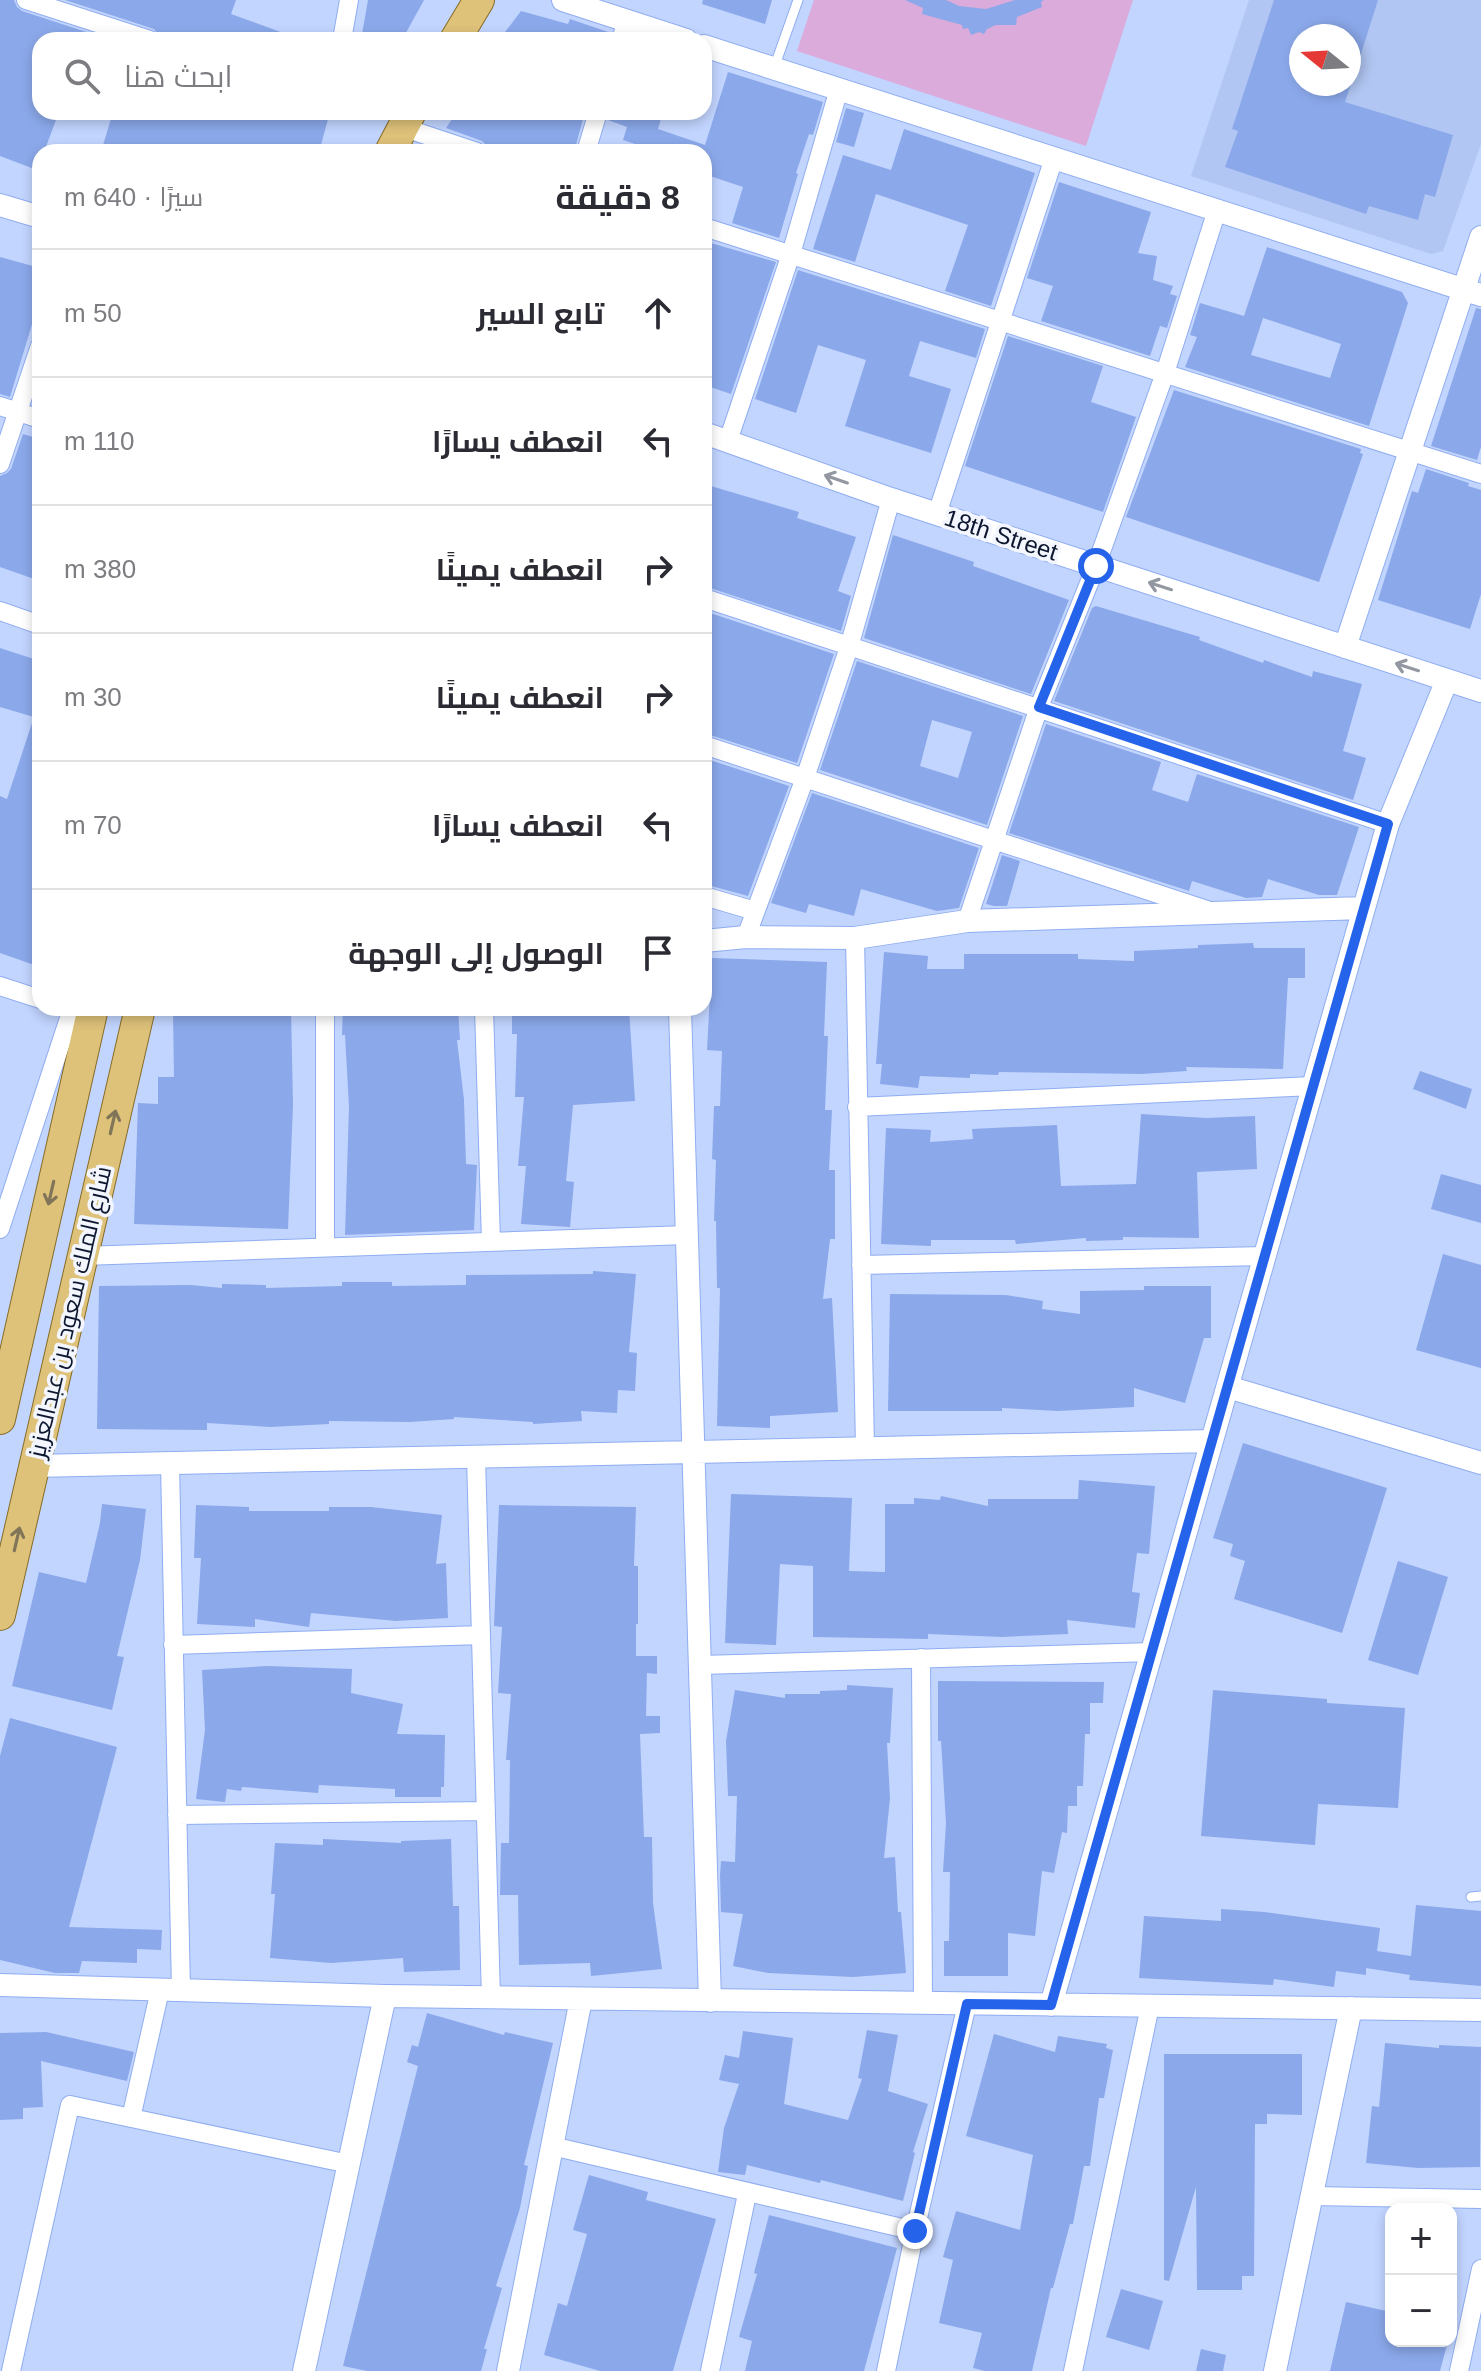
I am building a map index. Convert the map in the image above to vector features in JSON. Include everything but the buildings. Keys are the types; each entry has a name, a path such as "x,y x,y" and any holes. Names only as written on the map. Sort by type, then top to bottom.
{"main road":[{"path":"460,32 479,0"},
{"name":"شارع الملك سعود بن عبدالعزيز","path":"0,1419 5,1373 80,1016"},
{"name":"شارع الملك سعود بن عبدالعزيز","path":"0,1615 138,1016"}],"street":[{"path":"26,0 125,32"},
{"path":"343,32 349,0"},
{"path":"563,0 624,31"},
{"path":"712,49 1472,292"},
{"path":"728,441 791,254 839,89"},
{"path":"588,144 596,120"},
{"path":"401,130 449,144"},
{"path":"937,514 1054,158"},
{"path":"0,205 32,215"},
{"path":"967,921 1039,707 1096,566 1165,373 1217,210"},
{"path":"712,229 1481,474"},
{"path":"1345,647 1409,451 1472,292 1481,237"},
{"path":"0,464 32,371"},
{"path":"0,406 32,416"},
{"name":"18th Street","path":"712,436 891,499 1481,691"},
{"path":"746,937 849,647 891,499"},
{"path":"712,601 1388,824"},
{"path":"0,611 32,622"},
{"path":"1051,2005 1388,824 1447,680"},
{"path":"712,748 1214,913"},
{"path":"712,898 755,911"},
{"path":"712,940 746,937 855,938 967,921 1364,908"},
{"path":"855,938 865,1448"},
{"path":"0,986 32,996"},
{"path":"0,1229 7,1181 78,1016"},
{"path":"325,1016 325,1247"},
{"path":"484,1016 491,1242"},
{"path":"680,1016 710,2001"},
{"path":"857,1107 1313,1086"},
{"path":"83,1256 687,1235"},
{"path":"861,1265 1265,1256"},
{"path":"1228,1387 1481,1463"},
{"path":"34,1466 1212,1441"},
{"path":"476,1457 491,1998"},
{"path":"131,2118 170,1990 177,1815 170,1463"},
{"path":"173,1645 481,1635"},
{"path":"700,1665 1152,1652"},
{"path":"921,1658 923,2003"},
{"path":"177,1815 486,1811"},
{"path":"0,1985 491,1998 1481,2010"},
{"path":"304,2371 385,1996"},
{"path":"508,2371 581,1999"},
{"path":"886,2371 967,2004"},
{"path":"1073,2371 1150,2006"},
{"path":"1275,2371 1351,2008"},
{"path":"11,2371 70,2105 349,2164"},
{"path":"552,2146 915,2231"},
{"path":"710,2371 747,2194"},
{"path":"1311,2196 1481,2199"},
{"path":"1459,2371 1481,2269"}],"lane":[{"path":"774,68 798,0"}],"shaded area":[{"path":"814,0 1133,0 1086,146 797,51"},
{"path":"1249,0 1481,0 1481,144 1443,251 1431,254 1191,176"}],"route":[{"path":"915,2231 967,2004 1051,2005 1388,824 1039,707 1096,566"}]}
